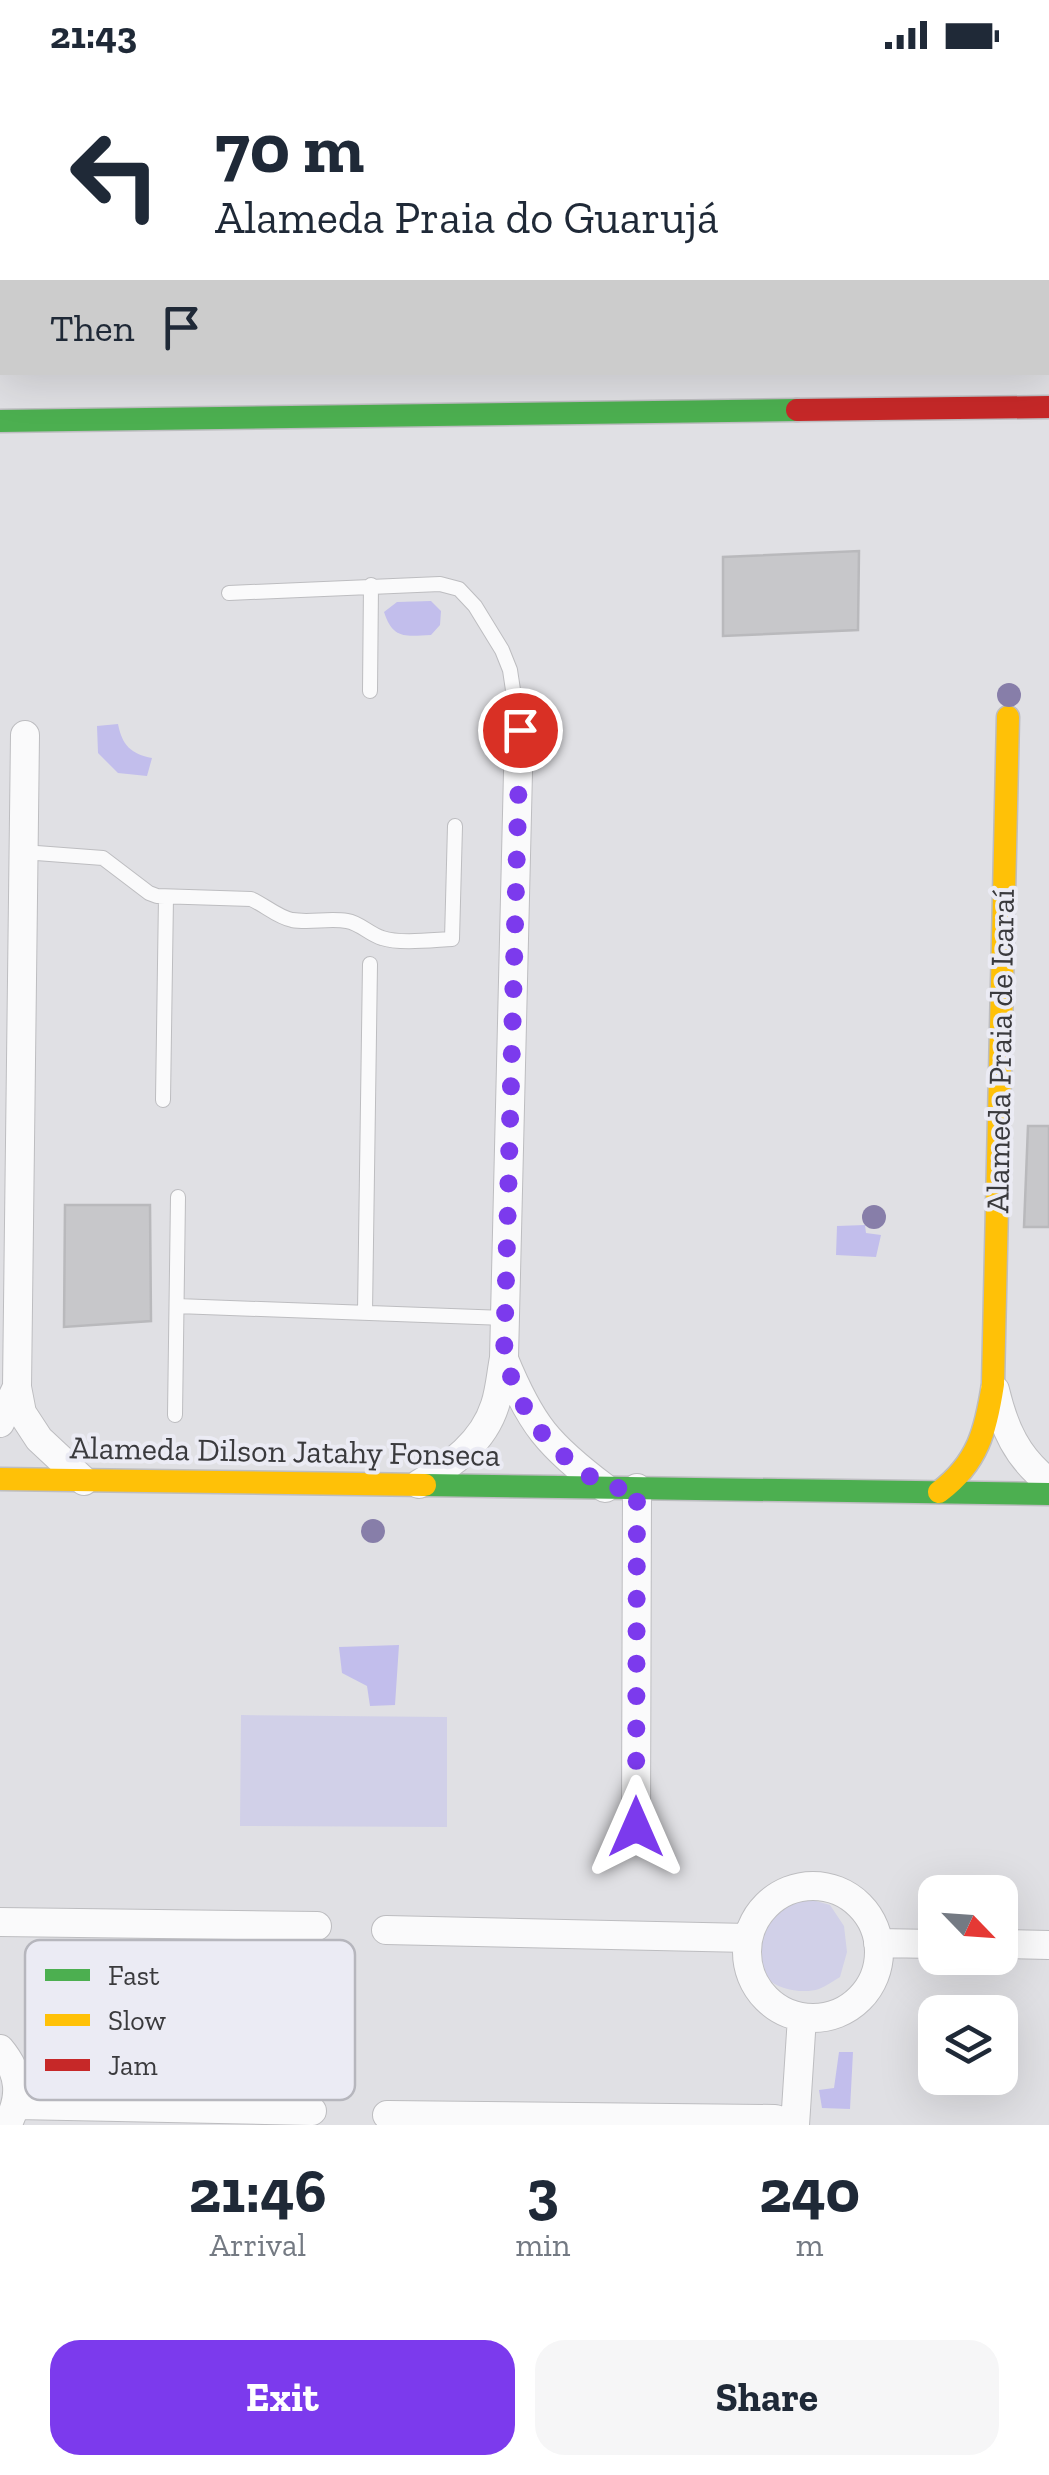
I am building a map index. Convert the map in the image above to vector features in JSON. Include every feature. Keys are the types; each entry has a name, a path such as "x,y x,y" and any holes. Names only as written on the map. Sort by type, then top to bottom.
{"main road":[{"path":"0,421 1049,408"},
{"name":"Alameda Praia de Icaraí","path":"939,1492 959,1476 973,1454 986,1424 993,1384 1008,718"},
{"name":"Alameda Dilson Jatahy Fonseca","path":"0,1479 1049,1494"}],"street":[{"path":"419,1485 453,1464 479,1437 494,1407 504,1358 520,730"},
{"path":"25,735 17,1387 22,1414 39,1440 84,1481"},
{"path":"504,1358 520,1400 540,1431 566,1458 605,1488"},
{"name":"Alameda Praia de Icaraí","path":"993,1384 1004,1425 1025,1460 1049,1482"},
{"path":"0,1423 17,1387"},
{"path":"0,1502 40,1480"},
{"path":"636,1827 637,1488"},
{"path":"806,1886 846,1894 862,1907 873,1924 878,1944 878,1964 871,1983 858,2000 842,2011 822,2017 802,2017 765,1998 753,1980 747,1959 748,1938 756,1919 786,1891 806,1886"},
{"path":"0,1922 317,1926"},
{"path":"386,1930 748,1938"},
{"path":"878,1944 918,1944"},
{"path":"1018,1944 1049,1944"},
{"path":"388,2115 776,2119 795,2125 802,2017"},
{"path":"0,2049 13,2068 17,2086 12,2115 312,2111"}],"lane":[{"path":"229,592 440,584 459,589 475,606 506,660 520,730"},
{"path":"370,691 371,585"},
{"path":"24,852 103,858 149,893 166,897 251,899 280,916 347,921 388,940 452,940 455,826"},
{"path":"164,1100 166,897"},
{"path":"365,1312 370,964"},
{"path":"176,1415 178,1198"},
{"path":"177,1306 505,1318"}],"shaded area":[{"path":"431,601 441,611 440,625 431,635 396,632 384,612 397,602"},
{"path":"118,724 129,747 152,758 147,776 118,773 98,753 97,726"},
{"path":"865,1225 866,1233 881,1235 876,1257 836,1255 837,1226"},
{"path":"399,1645 395,1705 370,1706 367,1686 342,1673 339,1647"},
{"path":"241,1715 447,1717 447,1827 240,1826"},
{"path":"809,1899 830,1905 844,1926 847,1952 840,1977 819,1989 792,1990 772,1982 762,1971 760,1941 767,1921 779,1907"},
{"path":"839,2052 853,2052 850,2109 822,2108 819,2090 834,2088"}],"building":[{"path":"859,551 858,630 723,636 723,557"},
{"path":"1028,1126 1049,1126 1049,1227 1024,1227"},
{"path":"65,1205 150,1205 151,1321 64,1327"}],"traffic: fast":[{"path":"0,421 797,410"},
{"path":"425,1485 1049,1494"}],"traffic: slow":[{"path":"939,1492 963,1469 978,1444 993,1384 1008,717"},
{"path":"0,1479 425,1485"}],"traffic: jam":[{"path":"797,410 1049,407"}],"route":[{"path":"520,730 504,1358 520,1400 540,1431 566,1458 605,1488 637,1488 636,1827"}]}
